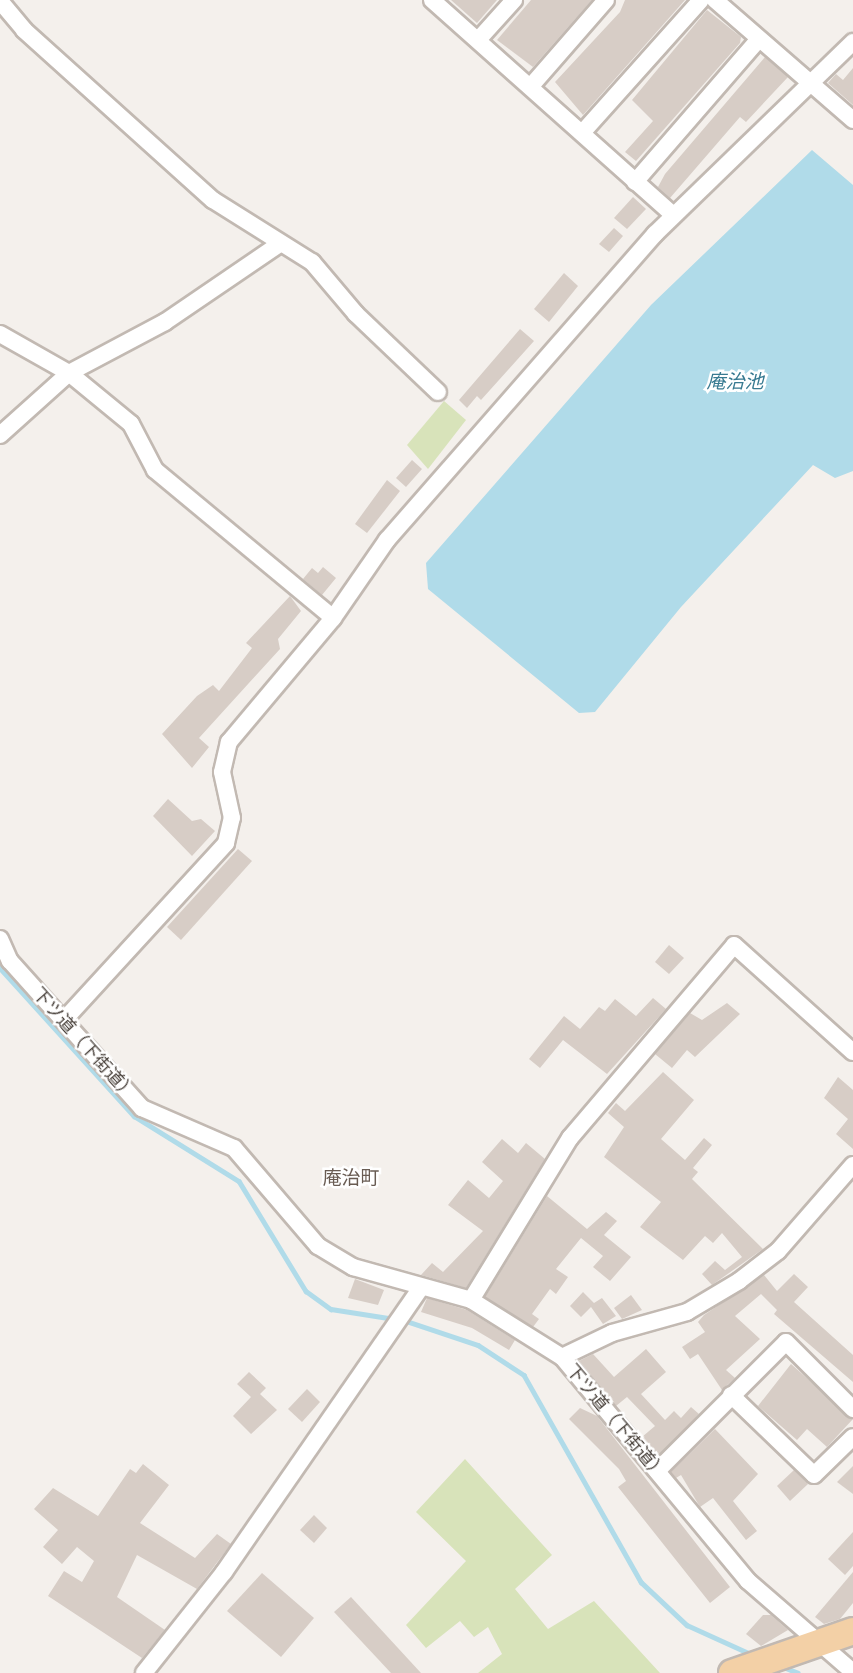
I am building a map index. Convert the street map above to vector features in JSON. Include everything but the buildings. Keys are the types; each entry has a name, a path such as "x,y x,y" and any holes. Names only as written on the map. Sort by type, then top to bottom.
{"main road":[{"path":"755,1665 853,1631"}],"street":[{"path":"432,0 673,215"},
{"path":"478,40 514,0"},
{"path":"531,86 606,0"},
{"path":"582,133 701,0"},
{"path":"715,0 853,120"},
{"path":"0,1 24,30 213,200 278,245 312,262 356,314 438,392"},
{"path":"635,182 760,39"},
{"path":"64,1020 226,843 232,818 222,772 229,742 333,618 387,540 445,470 673,215 853,42"},
{"path":"0,435 69,373 165,322 278,245"},
{"path":"0,334 69,373 131,424 155,470 333,618"},
{"name":"下ツ道（下街道）","path":"0,939 10,961 142,1108 234,1147 318,1246 353,1268 471,1300 562,1357 748,1581 853,1672"},
{"path":"471,1300 570,1138 734,945 853,1052"},
{"path":"562,1357 612,1333 687,1312 739,1281 778,1251 853,1165"},
{"path":"145,1673 224,1572 421,1288"},
{"path":"657,1471 786,1342 853,1409"},
{"path":"731,1395 814,1475 853,1437"}],"green space":[{"path":"444,401 466,420 428,469 407,445"},
{"path":"465,1459 552,1555 515,1589 548,1629 594,1601 660,1673 478,1673 502,1654 488,1627 474,1637 460,1621 426,1648 406,1625 466,1561 416,1512"}],"water":[{"name":"庵治池","path":"812,150 853,185 853,471 835,478 813,465 681,607 595,712 579,713 428,589 426,563 651,305"}],"waterway":[{"path":"0,968 134,1116 239,1181 306,1291 331,1309 394,1319"},
{"path":"403,1320 478,1345 524,1375 641,1582 687,1625 753,1655"},
{"path":"781,1666 798,1673"}],"district":[{"name":"庵治町","path":"351,1178"}]}
